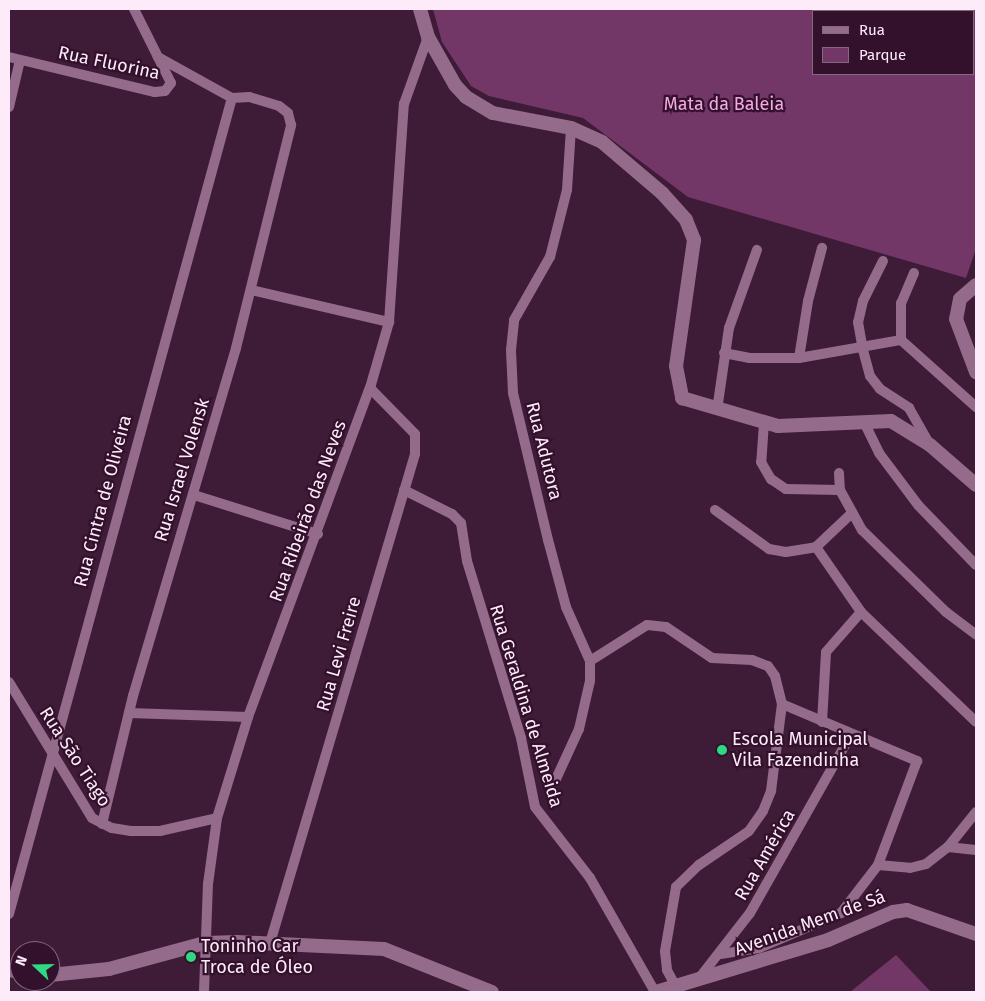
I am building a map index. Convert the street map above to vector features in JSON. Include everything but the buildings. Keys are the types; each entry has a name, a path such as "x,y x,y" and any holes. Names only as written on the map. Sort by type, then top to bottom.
{"street":[{"path":"134,9 158,58 232,98"},
{"path":"420,9 428,37 455,86 466,97 493,113 571,128 602,142 662,193 686,220 694,240 676,366 677,387 682,398 690,403 764,423 793,427 891,420 930,445 976,486"},
{"name":"Rua Ribeirão das Neves","path":"204,992 205,943 217,818 248,717 318,534 370,388 389,322 404,104 428,37"},
{"name":"Rua Fluorina","path":"9,57 161,92 171,83 158,58"},
{"path":"9,107 20,60"},
{"name":"Rua Israel Volensk","path":"102,824 129,713 173,554 194,495 251,290 291,125 288,113 279,106 249,97 232,98"},
{"name":"Rua Cintra de Oliveira","path":"9,914 232,98"},
{"name":"Rua Adutora","path":"556,779 579,729 590,682 590,661 566,607 550,548 513,393 511,350 514,320 550,257 567,190 571,128"},
{"path":"799,358 808,301 822,248"},
{"path":"717,410 724,353 738,300 757,250"},
{"path":"883,261 863,301 858,322 863,350 870,376 880,389 909,408 930,445"},
{"path":"914,273 902,303 902,340 976,407"},
{"path":"976,285 960,299 956,319 976,372"},
{"path":"251,290 389,322"},
{"path":"724,353 749,358 799,358 863,350 902,340"},
{"name":"Rua Levi Freire","path":"270,943 415,454 415,434 370,388"},
{"path":"864,422 879,453 918,505 976,565"},
{"path":"764,423 761,462 771,479 786,490 840,490"},
{"path":"839,474 840,490 862,530 946,612 976,635"},
{"name":"Rua Geraldina de Almeida","path":"404,490 452,514 461,523 466,561 521,738 536,807 590,878 655,992"},
{"path":"194,495 318,534"},
{"path":"715,510 769,549 786,552 816,547 852,513"},
{"path":"816,547 861,612 976,722"},
{"path":"822,722 826,652 861,612"},
{"path":"590,661 634,631 647,625 661,626 712,658 752,660 768,666 775,676 782,704 771,790 763,811 738,841 699,865 676,887 665,951 667,970 676,987"},
{"name":"Rua São Tiago","path":"9,682 87,811 102,824 131,831 160,831 217,818"},
{"path":"720,954 759,948 821,924 842,912 878,865 917,761 850,736 782,704"},
{"path":"129,713 248,717"},
{"name":"Rua América","path":"696,982 720,954 750,912 850,736"},
{"path":"878,865 910,868 926,864 948,847 976,812"},
{"path":"948,847 976,850"},
{"name":"Avenida Mem de Sá","path":"655,992 696,982 828,940 893,912 907,910 976,934"},
{"path":"60,974 109,969 205,943 270,943 384,949 492,992"}],"green space":[{"name":"Mata da Baleia","path":"433,9 976,9 976,249 966,278 688,197 583,118 489,96 471,86 442,42"},
{"path":"896,955 931,992 850,992"}],"place":[{"name":"Escola Municipal Vila Fazendinha","path":"722,750"},
{"name":"Toninho Car Troca de Óleo","path":"191,957"}]}
